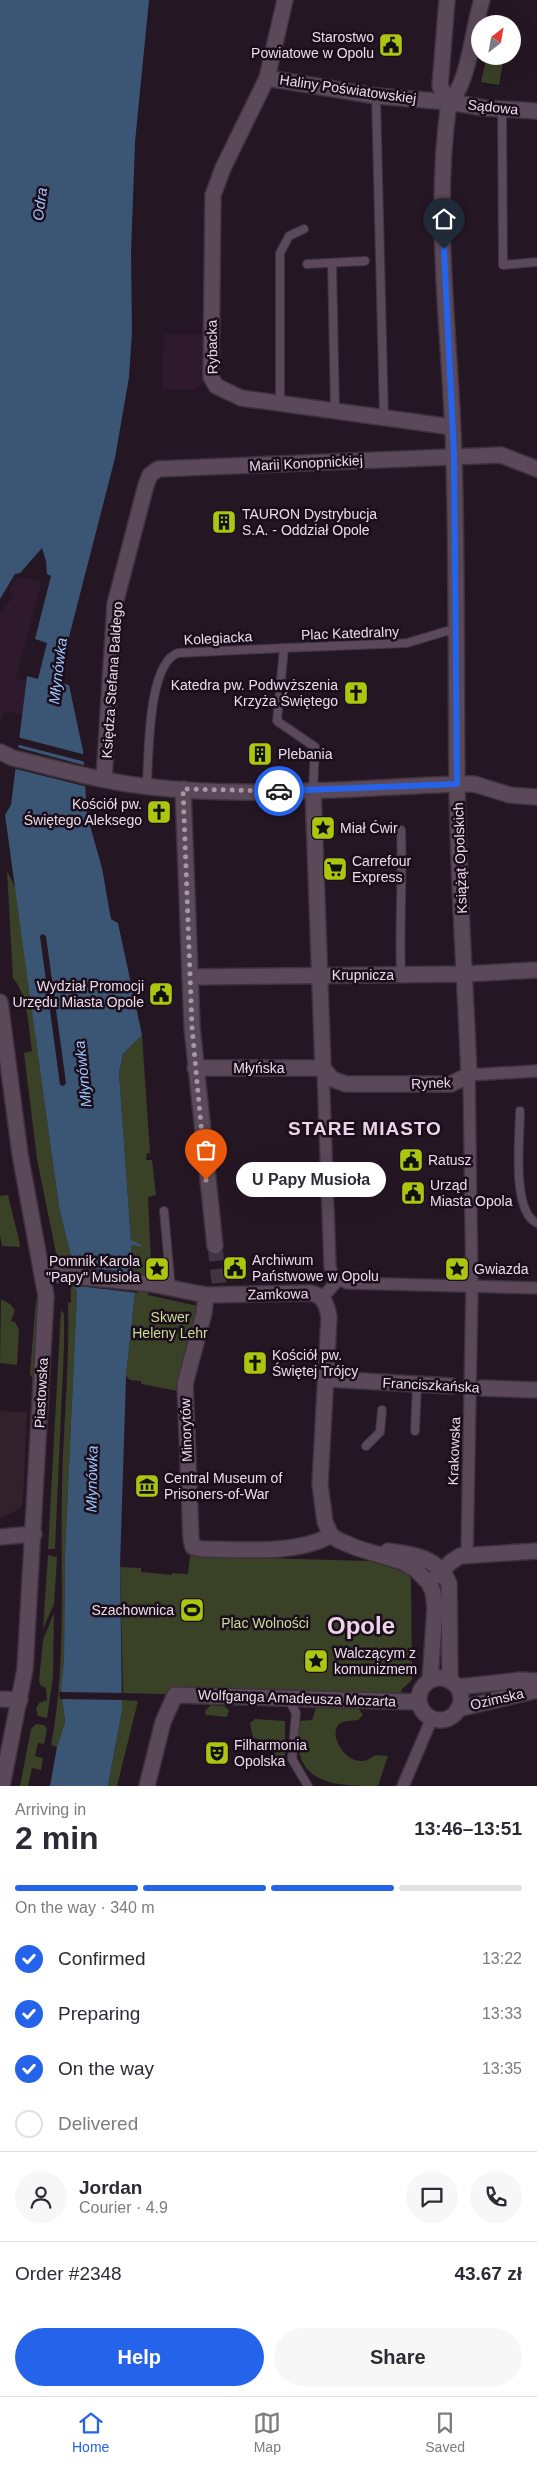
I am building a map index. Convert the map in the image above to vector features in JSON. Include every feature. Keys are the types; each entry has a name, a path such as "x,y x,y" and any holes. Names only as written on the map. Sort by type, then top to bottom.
{"street":[{"name":"Haliny Poświatowskiej","path":"285,0 267,78 376,96 449,102"},
{"name":"Książąt Opolskich","path":"447,0 440,86 449,102"},
{"name":"Książąt Opolskich","path":"469,1075 457,784 454,456 442,192 444,136 449,102 462,83 482,0"},
{"name":"Rybacka","path":"267,78 223,168 213,195 211,377 216,386 242,398 452,427"},
{"name":"Sądowa","path":"449,102 502,109 537,111"},
{"name":"Marii Konopnickiej","path":"158,469 501,455 537,469"},
{"name":"Księdza Stefana Baldego","path":"104,779 115,604 146,485 150,475 158,469"},
{"path":"7,755 104,779 142,786 256,792 457,784 479,786 510,795 537,797"},
{"path":"183,789 195,1068 214,1246"},
{"path":"313,790 331,1273 338,1280 347,1283 472,1288 537,1288"},
{"name":"Krupnicza","path":"190,977 465,974 537,970"},
{"name":"Piastowska","path":"0,1002 21,1161 46,1296 25,1669 2,1786"},
{"name":"Młyńska","path":"195,1068 323,1068"},
{"name":"Rynek","path":"323,1068 330,1077 346,1084 451,1084 469,1075 472,1288"},
{"path":"469,1075 537,1071"},
{"name":"Zamkowa","path":"43,1273 150,1284 171,1289 311,1293 322,1298 327,1305 329,1317 326,1379"},
{"path":"322,1298 338,1280"},
{"name":"Krakowska","path":"467,1555 477,1388 472,1288"},
{"name":"Minorytów","path":"214,1291 204,1313 185,1384 191,1539 193,1547 202,1549 298,1546 319,1541 331,1535"},
{"path":"326,1379 320,1498 325,1522 331,1535 356,1548 403,1562 415,1569 429,1583 434,1592 435,1608 430,1680 421,1690 419,1702 432,1718 446,1718 458,1709 461,1696 454,1684 449,1584 443,1570 430,1561 409,1553 356,1548"},
{"name":"Franciszkańska","path":"326,1379 384,1386 417,1384 537,1390"},
{"path":"0,1536 34,1534"},
{"path":"429,1583 455,1558 467,1555 537,1550"},
{"path":"430,1680 444,1678 454,1684"},
{"name":"Ozimska","path":"454,1684 521,1680 537,1681"},
{"name":"Ozimska","path":"458,1709 537,1690"},
{"name":"Wolfganga Amadeusza Mozarta","path":"147,1786 163,1722 176,1695 419,1702"},
{"path":"0,1699 20,1700"},
{"path":"403,1786 432,1718"}],"lane":[{"path":"376,96 384,418"},
{"path":"502,109 502,265 537,262"},
{"path":"280,403 280,252 289,236 304,229"},
{"path":"306,264 365,262"},
{"path":"332,263 335,411"},
{"name":"Plac Katedralny","path":"313,790 315,747 277,721 284,648 407,643 447,631 456,631"},
{"name":"Kolegiacka","path":"142,786 147,780 153,699 161,668 168,658 178,653 284,648"},
{"path":"401,830 403,895 399,919 402,974"},
{"path":"520,1111 519,1188 525,1211 532,1221 537,1223"},
{"path":"164,1211 171,1289"},
{"path":"415,1431 417,1384"},
{"path":"366,1446 380,1432 382,1410"},
{"path":"288,1698 296,1713 292,1759 309,1785"}],"shaded area":[{"path":"164,334 202,334 203,382 196,389 162,389"},
{"path":"16,577 42,580 16,678 26,681 23,716 6,710 0,722 0,612 14,597 9,589"},
{"path":"0,1411 27,1412 23,1502 21,1508 0,1519"}],"green space":[{"path":"485,65 502,65 499,85 481,82"},
{"path":"7,871 16,889 59,1207 71,1257 67,1261 73,1266 71,1281 71,1266 61,1261 56,1253 37,1159 24,1053 32,1051 25,1004 13,978"},
{"name":"Skwer Heleny Lehr","path":"142,1035 150,1153 147,1153 146,1160 152,1160 156,1195 148,1197 151,1262 148,1295 198,1306 178,1391 141,1384 141,1381 130,1380 126,1376 135,1293 131,1248 132,1245 141,1247 131,1240 119,1073 123,1054"},
{"path":"8,1195 20,1247 2,1246 0,1235 0,1196"},
{"path":"71,1282 77,1292 65,1553 64,1660 61,1687 65,1722 57,1747 51,1745 56,1714 61,1650 63,1465 68,1303 71,1302"},
{"path":"1,1299 10,1304 15,1310 11,1321 15,1322 19,1330 17,1365 0,1363"},
{"path":"36,1299 37,1303 34,1383 30,1373"},
{"path":"61,1310 64,1314 64,1347 55,1549 48,1549"},
{"path":"48,1555 57,1557 54,1604 43,1629"},
{"name":"Plac Wolności","path":"190,1556 369,1561 408,1573 411,1579 412,1680 402,1689 400,1700 123,1693 120,1567 141,1568 141,1572 172,1575 172,1573 188,1574"},
{"path":"54,1613 53,1677 47,1718 38,1716 36,1709 39,1703 47,1700 46,1688 41,1686 39,1681 43,1640"},
{"path":"122,1700 138,1701 117,1786 108,1786 122,1710"},
{"path":"211,1705 224,1706 229,1710 227,1717 206,1715 205,1711"},
{"path":"354,1707 359,1709 363,1715 358,1720 339,1724 336,1730 336,1737 344,1752 350,1758 358,1761 366,1760 375,1755 388,1756 378,1786 339,1784 327,1781 317,1777 308,1770 302,1761 298,1738 299,1721 312,1720 316,1708"},
{"path":"255,1719 285,1721 285,1754 281,1763 275,1762 273,1743 253,1738 250,1723"},
{"path":"36,1724 44,1725 47,1729 44,1744 38,1743 35,1756 43,1758 41,1770 32,1768 28,1786 20,1786 31,1729"}],"water":[{"path":"0,0 149,0 135,142 131,253 132,332 129,377 115,458 69,637 61,683 69,685 83,751 87,815 102,868 111,919 118,923 142,1035 123,1054 119,1073 131,1240 142,1247 132,1245 131,1248 135,1293 126,1376 120,1567 122,1710 108,1786 50,1786 57,1747 65,1722 61,1687 64,1660 65,1553 77,1292 71,1282 73,1266 67,1261 71,1257 59,1207 5,815 11,805 27,676 38,679 47,643 35,639 51,576 47,574 42,548 20,573 15,574 0,599","holes":["42,934 46,936 66,1083 64,1086 60,1085 40,936"]}],"pier":[{"path":"17,737 86,755 86,762 16,744"},
{"path":"16,747 87,766 88,787 12,768"},
{"path":"70,1266 135,1273 138,1293 70,1285"},
{"path":"59,1692 125,1693 124,1700 60,1699"}],"tunnel":[{"path":"215,1246 219,1283"}],"way so far":[{"path":"206,1180 192,1027 183,789 279,791"}],"place":[{"name":"Starostwo Powiatowe w Opolu","path":"391,45"},
{"name":"TAURON Dystrybucja S.A. - Oddział Opole","path":"224,522"},
{"name":"Katedra pw. Podwyższenia Krzyża Świętego","path":"356,693"},
{"name":"Plebania","path":"260,754"},
{"name":"Kościół pw. Świętego Aleksego","path":"159,812"},
{"name":"Miał Ćwir","path":"323,828"},
{"name":"Carrefour Express","path":"335,869"},
{"name":"Wydział Promocji Urzędu Miasta Opole","path":"161,994"},
{"name":"Ratusz","path":"411,1160"},
{"name":"U Papy Musioła","path":"206,1180"},
{"name":"Urząd Miasta Opola","path":"413,1193"},
{"name":"Archiwum Państwowe w Opolu","path":"235,1268"},
{"name":"Pomnik Karola \"Papy\" Musioła","path":"157,1269"},
{"name":"Gwiazda","path":"457,1269"},
{"name":"Kościół pw. Świętej Trójcy","path":"255,1363"},
{"name":"Central Museum of Prisoners-of-War","path":"147,1486"},
{"name":"Szachownica","path":"192,1610"},
{"name":"Walczącym z komunizmem","path":"316,1661"},
{"name":"Filharmonia Opolska","path":"217,1753"}],"district":[{"name":"STARE MIASTO","path":"365,1128"},
{"name":"Opole","path":"361,1626"}],"route":[{"path":"279,791 457,784 454,456 444,249"}],"water label":[{"name":"Odra","path":"40,204"},
{"name":"Młynówka","path":"58,671"},
{"name":"Młynówka","path":"83,1074"},
{"name":"Młynówka","path":"92,1479"}]}
